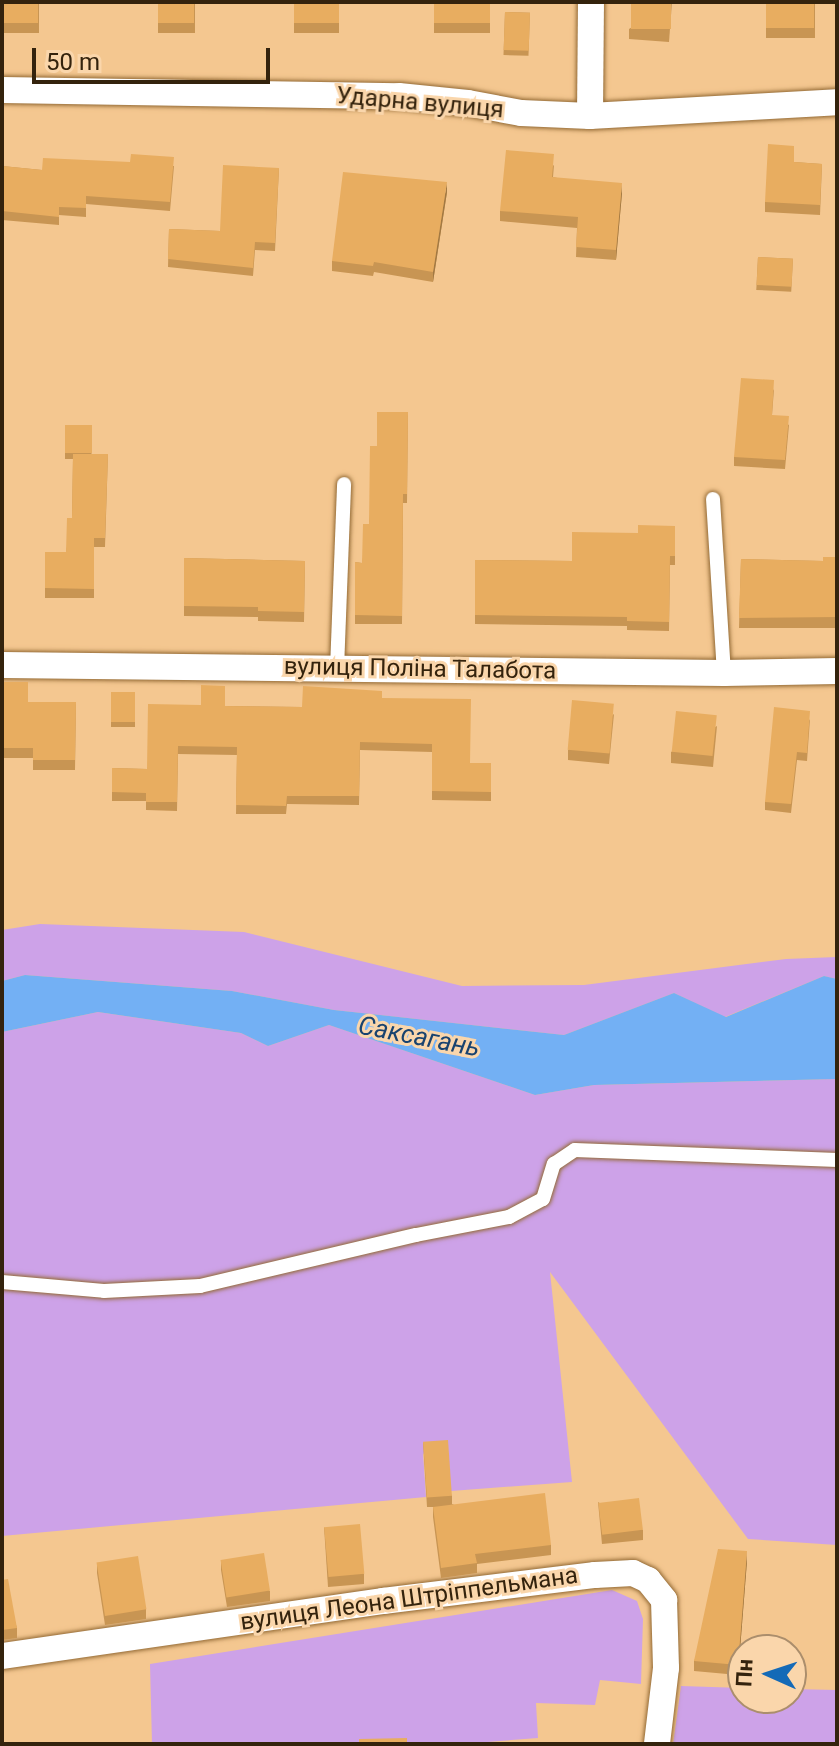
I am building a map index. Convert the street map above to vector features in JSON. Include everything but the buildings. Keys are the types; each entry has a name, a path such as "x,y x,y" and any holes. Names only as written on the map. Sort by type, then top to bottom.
{"street":[{"path":"590,116 591,2"},
{"name":"Ударна вулиця","path":"2,90 399,96 468,103 521,113 590,116 837,102"},
{"name":"вулиця Поліна Талабота","path":"2,665 724,673 837,671"},
{"name":"вулиця Леона Штріппельмана","path":"2,1656 398,1599 633,1573 648,1580 664,1600 666,1668 657,1744"}],"lane":[{"path":"337,669 344,484"},
{"path":"713,499 724,673"},
{"path":"2,1282 104,1291 200,1286 509,1217 543,1199 554,1164 575,1150 837,1160"}],"shaded area":[{"path":"40,924 244,932 462,986 584,985 786,959 837,957 837,979 824,976 725,1017 674,993 564,1035 334,1010 232,991 25,975 2,981 2,930"},
{"path":"98,1012 241,1033 268,1046 329,1025 535,1095 594,1085 837,1079 837,1545 748,1539 550,1272 572,1482 451,1491 423,1453 426,1497 2,1536 2,1032"},
{"path":"612,1590 637,1601 643,1619 641,1684 600,1680 595,1705 536,1703 538,1738 462,1744 152,1744 150,1664"},
{"path":"681,1686 727,1687 727,1714 807,1714 807,1689 837,1690 837,1744 673,1744"}],"water":[{"name":"Саксагань","path":"25,975 232,991 334,1010 564,1035 674,993 726,1017 824,976 837,979 837,1079 594,1085 535,1095 329,1025 268,1046 241,1033 98,1012 2,1032 2,981"}]}
